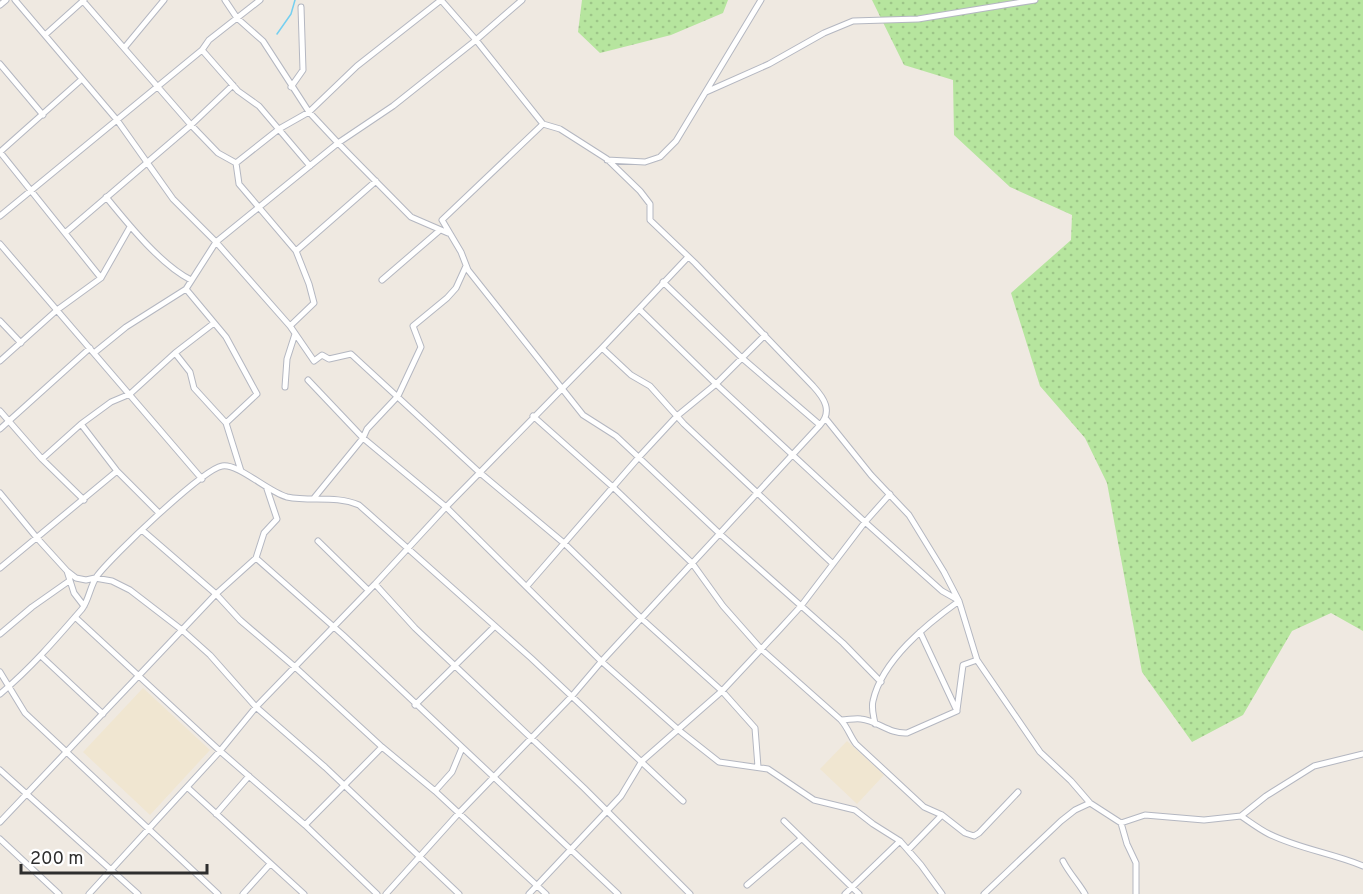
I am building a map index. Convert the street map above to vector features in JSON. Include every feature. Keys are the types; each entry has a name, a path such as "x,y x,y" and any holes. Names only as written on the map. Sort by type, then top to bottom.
{"street":[{"path":"0,5 6,0"},
{"path":"15,0 117,120 173,199 216,242 290,326 314,361 322,355 329,359 351,354 480,472 565,544 642,619 722,691 755,728 758,767"},
{"path":"45,35 84,0 191,125 218,153 236,163"},
{"path":"125,47 163,0"},
{"path":"225,0 237,18 263,41 309,112 338,143 411,217 450,234"},
{"path":"0,216 202,50 209,40 260,0"},
{"path":"236,163 279,129 309,112 357,66 441,0 543,124 560,129 607,159 640,191 650,204 650,220 765,335 822,396 826,404 826,419 871,475 914,522 959,601 977,660 1040,752 1071,781 1090,803 1121,823 1136,863 1136,894"},
{"path":"94,353 126,327 186,289 216,242 338,143 393,106 522,0"},
{"path":"607,159 645,162 660,157 676,141 761,0"},
{"path":"706,92 769,64 824,33 853,21 918,19 1035,0"},
{"path":"291,87 303,70 301,7"},
{"path":"202,50 233,85 259,106 310,166"},
{"path":"0,64 43,115"},
{"path":"0,75 6,71"},
{"path":"82,79 0,152 101,278"},
{"path":"65,233 191,125 233,85"},
{"path":"543,124 442,220 466,266 583,415 616,436 720,534 843,643 882,682"},
{"path":"236,163 239,184 296,251 309,284 314,303 290,326"},
{"path":"296,251 376,181"},
{"path":"106,197 130,227 178,273 191,280"},
{"path":"0,361 57,310 101,278 130,227"},
{"path":"382,280 440,230"},
{"path":"0,244 202,479"},
{"path":"89,894 220,751 256,707 688,257"},
{"path":"314,498 363,438 367,429 398,396 421,347 413,326 456,288 466,266"},
{"path":"663,282 741,358 820,425"},
{"path":"186,289 226,337 257,393 226,423"},
{"path":"639,309 865,522 942,591 959,601"},
{"path":"0,321 21,343"},
{"path":"42,459 81,424 111,402 130,394 175,353 214,323"},
{"path":"285,387 286,359 296,334"},
{"path":"527,586 677,416 716,384 765,335"},
{"path":"0,429 90,348"},
{"path":"602,348 631,375 650,386 677,416 833,564"},
{"path":"175,353 190,372 194,388 226,423 241,471"},
{"path":"308,380 363,438 446,507 602,661 677,729 719,762 768,769 814,800 855,810 900,841 942,894"},
{"path":"0,411 42,459 84,500"},
{"path":"533,416 614,488 692,563 723,606 761,649 841,720 856,744 920,804 942,815 965,833 974,836 1018,792"},
{"path":"386,894 458,814 572,696 826,419"},
{"path":"81,424 117,471 159,513"},
{"path":"0,694 41,656 75,617 84,606 96,578 142,530 159,513 213,470 224,466 241,471 267,489 288,497 338,499 359,505 572,696 683,801"},
{"path":"0,568 117,471"},
{"path":"0,822 216,594 256,558 264,533 277,519 267,489"},
{"path":"0,493 67,571 80,579 96,578 112,581 130,590 182,630 210,655 256,707 345,786 459,894"},
{"path":"529,894 621,796 642,761 722,691 801,606 865,522 890,494"},
{"path":"142,530 216,594 240,620 382,747 435,791 546,894"},
{"path":"318,541 368,590"},
{"path":"256,558 332,628 343,635 618,894"},
{"path":"67,571 74,593 84,606"},
{"path":"0,634 32,607 69,581"},
{"path":"375,584 415,628 607,810 690,894"},
{"path":"875,724 872,702 886,672 906,645 959,601"},
{"path":"75,617 220,751 305,825 377,894"},
{"path":"415,705 495,626"},
{"path":"920,632 957,711"},
{"path":"41,656 103,714"},
{"path":"957,711 963,665 977,660"},
{"path":"0,672 25,713 218,894"},
{"path":"841,720 861,719 898,733 907,733 957,711"},
{"path":"305,825 382,747"},
{"path":"435,791 452,772 462,748"},
{"path":"1121,823 1145,814 1204,820 1241,816 1266,796 1314,766 1363,754"},
{"path":"0,770 138,894"},
{"path":"216,814 249,776"},
{"path":"187,787 304,894"},
{"path":"984,894 1061,821 1075,810 1090,803"},
{"path":"908,850 942,815"},
{"path":"1241,816 1278,838 1363,866"},
{"path":"784,821 858,894"},
{"path":"0,839 59,894"},
{"path":"747,885 801,839"},
{"path":"845,894 900,841"},
{"path":"1063,861 1069,874 1080,884 1085,894"},
{"path":"243,894 270,864"}],"shaded area":[{"path":"143,688 210,750 150,815 83,752"},
{"path":"847,741 884,775 857,804 820,769"}],"green space":[{"path":"582,0 728,0 723,13 671,35 600,53 578,32"},
{"path":"872,0 1363,0 1363,631 1331,613 1292,631 1243,715 1192,742 1142,672 1107,483 1085,438 1040,386 1011,293 1071,240 1072,215 1010,187 954,135 953,80 904,65"}],"waterway":[{"path":"277,34 291,14 295,0"}]}
